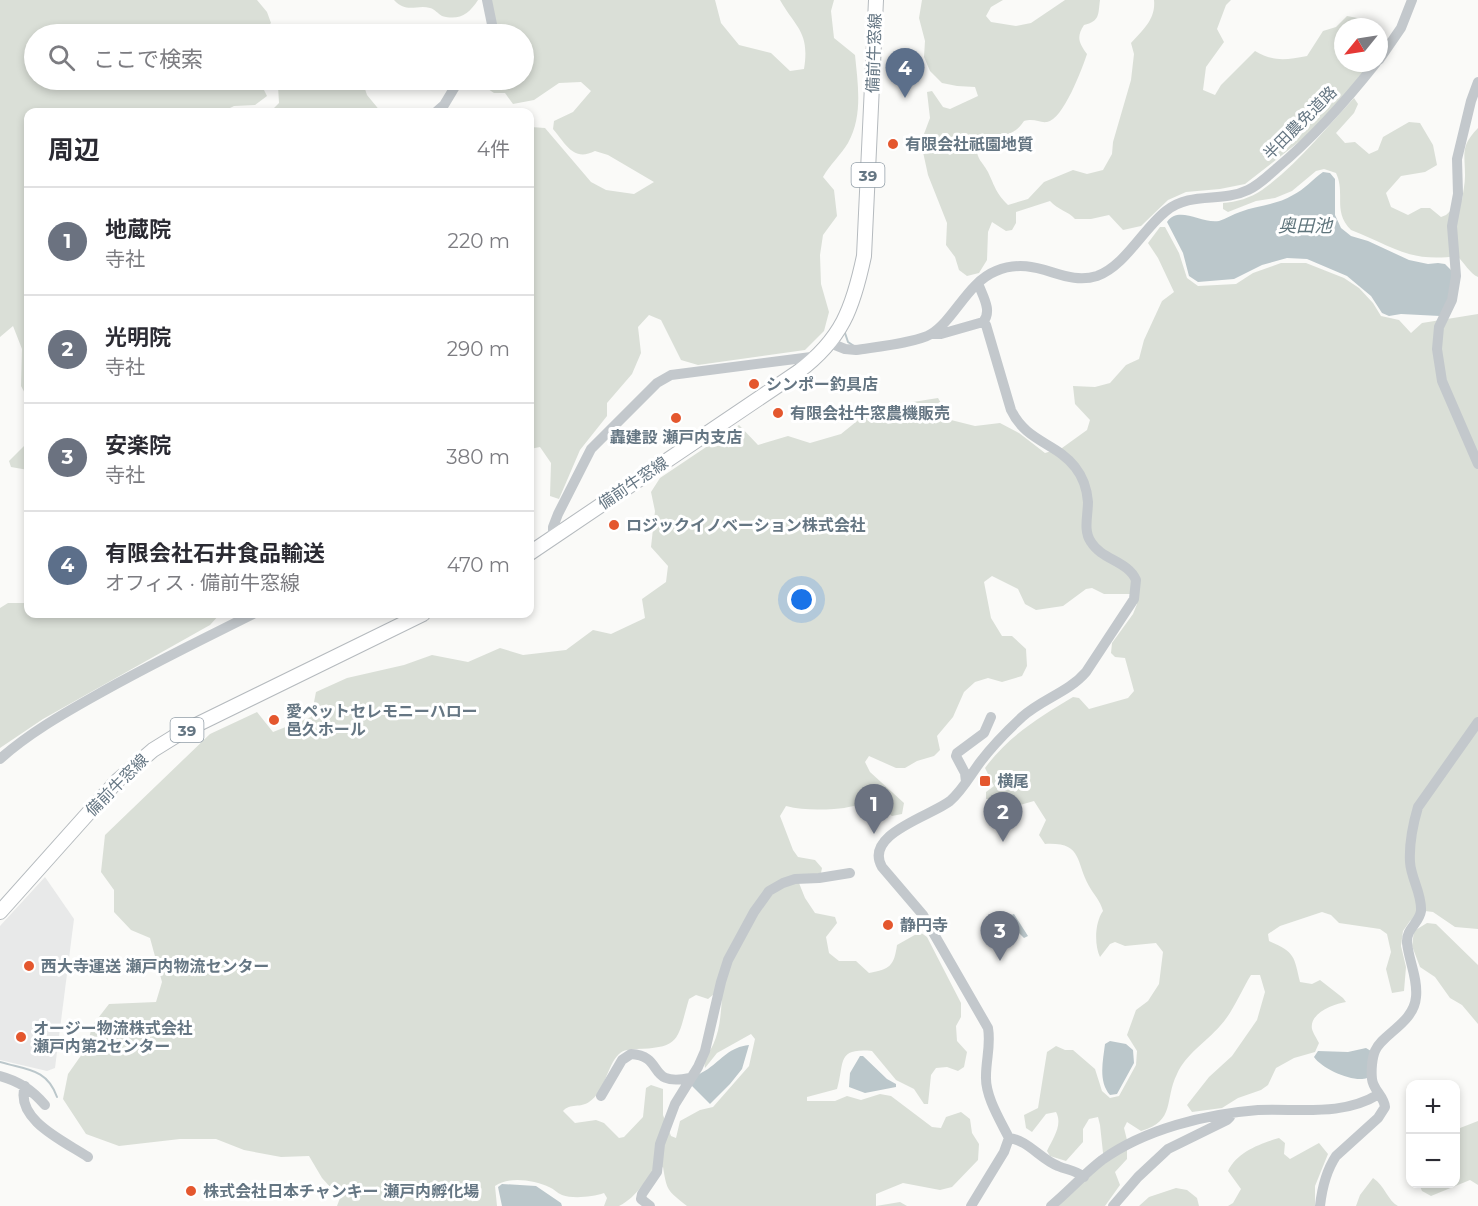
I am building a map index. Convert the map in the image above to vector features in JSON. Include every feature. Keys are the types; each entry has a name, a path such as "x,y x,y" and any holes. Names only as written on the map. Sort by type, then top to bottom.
{"main road":[{"name":"備前牛窓線","path":"534,550 798,372 819,356 830,343 855,296 864,256 876,0"},
{"name":"備前牛窓線","path":"0,912 117,781 153,750 182,732 415,618"}],"street":[{"path":"487,0 491,24"},
{"name":"半田農免道路","path":"1388,47 1401,28 1412,0"},
{"name":"半田農免道路","path":"931,334 978,283 992,272 1018,265 1034,266 1084,279 1113,267 1145,230 1176,204 1202,197 1234,195 1260,183 1302,148 1369,72"},
{"path":"1478,82 1457,159 1458,194 1452,226 1456,276 1452,300 1439,327 1437,349 1442,381 1478,464"},
{"path":"441,108 453,90"},
{"path":"830,343 845,349 856,350 931,334 941,334 983,322 988,310 978,283"},
{"path":"983,322 993,342 1016,421 1026,431 1069,459 1077,469 1087,492 1086,526 1091,544 1133,574 1136,580 1136,590 1124,616 1082,676 1069,687 1023,716 988,752 958,793 940,808 902,826 880,846 877,856 882,867 923,915 984,1019 990,1038 986,1086 1009,1137 1034,1149 1056,1166 1073,1170 1084,1177"},
{"path":"553,536 553,527 558,514 591,449 657,383 671,375 749,363 819,356"},
{"path":"0,759 29,736 90,699 179,650 245,618"},
{"path":"966,782 965,773 956,756 957,753 984,733 991,717"},
{"path":"1320,1206 1323,1186 1336,1156 1378,1118 1385,1107 1384,1101 1373,1084 1375,1051 1403,1023 1412,1011 1416,1000 1416,987 1407,942 1408,932 1418,921 1420,913 1420,899 1410,861 1415,818 1418,807 1478,722"},
{"path":"650,1206 641,1199 642,1194 657,1172 658,1151 675,1104 705,1051 728,960 749,920 769,891 783,883 795,879 850,873"},
{"path":"601,1096 622,1060 631,1054 646,1057 659,1075 667,1080 690,1078"},
{"path":"0,1077 12,1079 25,1086 35,1093 45,1105"},
{"path":"25,1086 23,1092 25,1105 36,1122 88,1157"},
{"path":"1051,1206 1108,1156 1162,1128 1257,1110 1330,1110 1379,1094"},
{"path":"1113,1206 1138,1177 1168,1149 1227,1120 1232,1114"},
{"path":"971,1206 1004,1152 1009,1137"}],"shaded area":[{"path":"0,0 257,0 267,12 270,24 24,24 24,90 264,90 267,96 255,105 230,108 24,108 24,392 21,386 22,349 13,326 0,337"},
{"path":"394,0 478,0 467,13 454,18 442,16 430,8 403,7"},
{"path":"488,0 715,0 721,23 739,45 771,53 790,71 804,69 805,47 800,31 780,0 834,0 831,11 834,38 855,55 858,100 856,122 848,143 823,177 834,190 837,216 823,235 820,255 821,284 829,312 824,331 805,350 698,365 681,360 661,320 649,315 638,327 641,353 632,374 607,403 607,416 580,450 559,499 550,496 551,463 540,447 534,448 534,127 545,128 591,182 606,190 634,194 654,182 608,155 595,151 587,154 575,153 553,129 554,121 573,112 591,91 581,82 559,83 534,100 513,104 505,93 494,93 490,90 534,90 534,24 490,24"},
{"path":"922,0 1003,0 991,7 986,16 991,22 1016,26 1031,23 1065,0 1100,0 1096,19 1084,25 1080,33 1080,43 1087,54 1071,93 1059,113 1047,122 1024,121 1013,132 989,138 976,146 979,158 998,193 1008,205 1028,199 1044,182 1073,170 1087,174 1103,170 1112,154 1113,142 1131,80 1134,54 1131,43 1151,19 1154,0 1231,0 1226,5 1217,29 1224,42 1206,67 1203,90 1215,95 1221,85 1255,51 1280,59 1307,56 1323,31 1334,28 1334,72 1365,72 1309,134 1245,184 1186,192 1168,200 1141,226 1123,230 1109,215 1091,219 1075,219 1050,201 1016,212 1016,223 1012,230 1006,231 992,222 988,232 987,260 979,273 967,276 959,270 955,257 946,245 947,223 928,175 923,152 924,134 930,118 927,92 932,91 943,107 950,109 978,96 975,87 942,83 930,71 924,57 925,41 919,18"},
{"path":"278,90 365,90 378,108 274,108 279,103"},
{"path":"1354,98 1358,104 1354,113 1336,133 1345,143 1355,142 1369,154 1378,150 1383,137 1409,122 1420,123 1433,145 1437,165 1425,172 1401,176 1386,193 1391,207 1408,215 1421,208 1430,208 1441,217 1462,200 1466,145 1478,128 1478,277 1457,256 1441,258 1414,255 1351,230 1342,216 1340,188 1336,173 1324,169 1316,171 1292,191 1275,198 1256,201 1228,212 1223,209 1223,203 1238,201 1253,195 1275,180"},
{"path":"1160,227 1165,227 1179,253 1187,278 1198,286 1236,284 1253,273 1281,263 1306,263 1344,278 1359,288 1381,316 1399,320 1411,333 1422,323 1478,314 1478,929 1455,927 1433,912 1425,911 1410,921 1403,931 1401,946 1406,967 1404,991 1392,993 1386,969 1391,952 1387,934 1380,929 1339,923 1331,915 1322,912 1280,926 1268,934 1269,941 1289,952 1300,982 1312,984 1320,980 1346,1002 1323,1010 1314,1018 1312,1029 1319,1043 1315,1052 1294,1058 1276,1068 1268,1085 1261,1090 1238,1098 1222,1108 1192,1112 1187,1105 1209,1077 1232,1056 1257,1020 1265,992 1260,975 1251,975 1225,1020 1181,1067 1160,1122 1141,1131 1127,1122 1124,1128 1127,1140 1127,1159 1115,1172 1120,1185 1105,1206 1058,1206 1104,1162 1098,1117 1089,1119 1083,1129 1083,1142 1066,1161 1050,1156 1047,1151 1058,1127 1056,1112 1046,1114 1032,1132 1026,1128 1024,1115 1038,1108 1047,1052 1056,1046 1065,1050 1073,1050 1095,1069 1102,1091 1110,1098 1119,1096 1136,1065 1137,1051 1127,1035 1136,1010 1148,1001 1159,984 1163,952 1156,943 1125,946 1115,942 1110,944 1100,957 1096,933 1103,911 1076,855 1066,846 1045,844 1039,835 1046,820 1034,801 1020,805 1013,800 986,799 986,792 994,786 985,768 1014,737 1073,697 1079,698 1089,709 1128,698 1134,691 1125,658 1115,657 1111,653 1112,643 1133,614 1137,604 1130,594 1104,594 1092,588 1086,589 1063,606 1036,610 1025,604 1018,589 992,576 984,582 991,618 1002,636 1012,636 1026,649 1027,666 1022,676 1002,682 988,678 975,682 964,692 953,717 937,736 940,750 934,756 917,761 905,768 896,768 869,756 865,762 870,772 904,803 902,814 892,816 876,806 864,804 822,810 786,806 780,816 798,857 815,860 822,868 821,873 799,883 815,913 835,917 837,923 826,937 829,953 839,961 856,961 869,973 876,972 890,965 897,945 920,932 927,937 961,1003 961,1017 956,1026 957,1041 967,1052 964,1067 958,1071 947,1067 936,1068 931,1075 928,1104 924,1104 914,1089 896,1080 872,1051 852,1052 847,1055 842,1064 837,1089 807,1097 807,1101 835,1101 847,1096 861,1100 880,1094 891,1096 932,1127 941,1128 946,1117 961,1112 970,1119 972,1133 979,1144 978,1160 952,1187 940,1190 903,1183 876,1194 876,1206 687,1206 669,1190 663,1167 632,1197 619,1206 604,1206 607,1198 604,1193 572,1197 560,1194 543,1185 514,1180 495,1186 497,1206 337,1206 340,1198 322,1178 309,1156 281,1157 244,1150 216,1139 180,1139 119,1146 86,1134 63,1099 68,1074 87,1047 92,1026 109,1004 156,1002 162,982 150,938 131,930 114,912 114,890 101,872 105,835 210,734 257,712 273,732 311,717 316,692 347,678 404,665 432,655 468,662 500,648 523,655 566,650 593,630 611,634 645,618 642,599 666,582 668,566 651,547 655,511 651,492 660,478 739,425 758,445 788,436 810,443 841,434 862,417 913,402 938,398 951,420 975,426 1000,423 1019,433 1045,453 1062,448 1087,430 1090,420 1075,404 1073,386 1095,387 1110,383 1126,365 1139,359 1144,340 1162,301 1174,292 1158,258 1148,243","holes":["714,994 722,996 719,1027 706,1059 705,1068 717,1053 751,1034 755,1039 749,1066 713,1107 700,1110 680,1121 676,1138 671,1136 663,1115 663,1089 651,1085 646,1088 643,1117 624,1137 619,1138 604,1123 596,1120 575,1123 563,1111 569,1107 586,1104 595,1097 611,1065 621,1052 662,1046 675,1039 689,999 696,995 708,999"]},
{"path":"24,446 24,469 11,467 9,461"},
{"path":"8,603 24,603 24,618 216,618 210,625 43,719 0,748 0,608"},
{"path":"45,877 74,919 55,1068 47,1071 0,1060 0,926"},
{"path":"1427,923 1436,924 1478,965 1478,1024 1462,1005 1450,998 1435,977 1420,967 1412,946 1414,931"},
{"path":"1478,1121 1478,1185 1470,1180 1460,1184 1460,1128"},
{"path":"1279,1138 1285,1143 1284,1154 1290,1159 1319,1143 1328,1154 1315,1186 1315,1206 1228,1206 1233,1203 1241,1189 1228,1171 1232,1164 1249,1150"},
{"path":"1373,1178 1398,1206 1356,1206 1360,1195"},
{"path":"1176,1188 1187,1190 1197,1198 1199,1206 1139,1206 1149,1197"},
{"path":"1421,1188 1450,1188 1431,1196"},
{"path":"900,1202 907,1206 876,1206"}],"water":[{"name":"奥田池","path":"1323,172 1330,173 1335,179 1335,215 1341,228 1351,236 1368,241 1409,260 1428,264 1445,264 1452,271 1449,298 1440,316 1401,314 1389,316 1382,313 1371,296 1347,276 1307,259 1287,258 1262,265 1234,279 1198,282 1189,276 1183,253 1167,222 1172,217 1184,215 1219,221 1237,213 1287,198"},
{"path":"1014,914 1028,936 1024,938 1017,931 1005,929 998,920"},
{"path":"1110,1041 1126,1044 1133,1050 1134,1063 1117,1094 1110,1095 1104,1084 1102,1071 1105,1044"},
{"path":"749,1045 742,1069 710,1104 690,1084 698,1075 731,1051"},
{"path":"1366,1048 1371,1051 1367,1078 1354,1079 1339,1074 1318,1062 1314,1057 1318,1051 1348,1052"},
{"path":"860,1056 863,1056 887,1079 896,1084 896,1087 865,1093 849,1087 850,1073"},
{"path":"502,1184 536,1186 562,1206 502,1206 498,1187"}],"waterway":[{"path":"845,333 848,342 854,346"},
{"path":"0,1062 41,1075 48,1080 57,1097"}],"place":[{"name":"有限会社石井食品輸送","path":"905,98"},
{"name":"有限会社祇園地質","path":"893,144"},
{"name":"シンポー釣具店","path":"754,384"},
{"name":"有限会社牛窓農機販売","path":"778,413"},
{"name":"轟建設 瀬戸内支店","path":"676,418"},
{"name":"ロジックイノベーション株式会社","path":"614,525"},
{"name":"愛ペットセレモニーハロー 邑久ホール","path":"274,720"},
{"name":"横尾","path":"985,781"},
{"name":"地蔵院","path":"874,834"},
{"name":"光明院","path":"1003,842"},
{"name":"静円寺","path":"888,925"},
{"name":"安楽院","path":"1000,961"},
{"name":"西大寺運送 瀬戸内物流センター","path":"29,966"},
{"name":"オージー物流株式会社 瀬戸内第2センター","path":"21,1037"},
{"name":"株式会社日本チャンキー 瀬戸内孵化場","path":"191,1191"}]}
